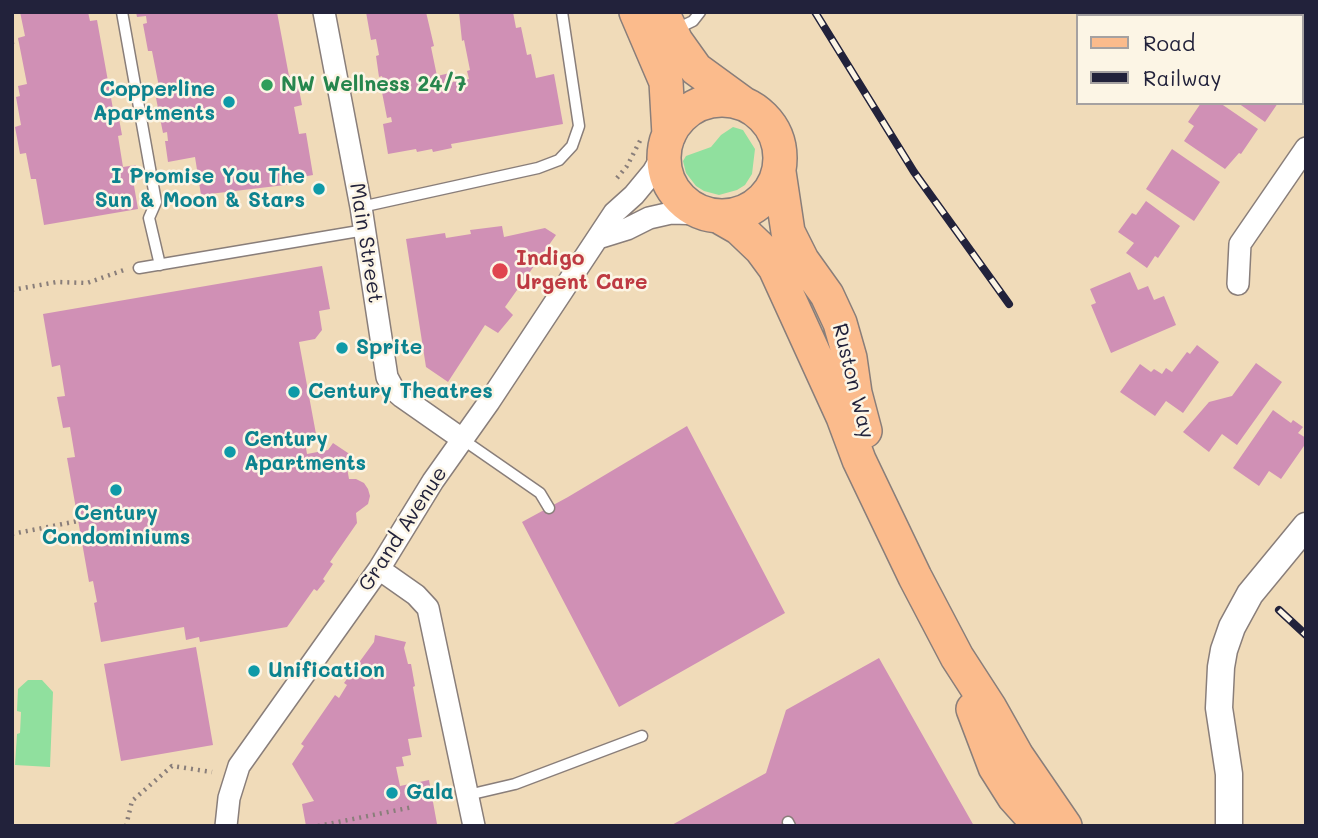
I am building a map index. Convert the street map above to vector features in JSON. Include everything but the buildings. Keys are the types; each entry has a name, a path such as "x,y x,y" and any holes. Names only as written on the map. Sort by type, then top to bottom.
{"main road":[{"path":"636,12 666,82 659,140 664,169 670,184 691,208 712,215 741,214 752,209 769,193 779,172 778,140 771,126 760,114 696,69 667,22"},
{"path":"659,140 684,114 708,102 721,100 746,105"},
{"name":"Ruston Way","path":"779,172 788,232 802,260 835,309 846,340 858,409 887,518"},
{"name":"Ruston Way","path":"712,215 738,228 761,248 775,268 843,417 859,460 915,577 957,657 1017,755 1065,826"},
{"name":"Ruston Way","path":"957,657 983,739 995,767 1014,797 1040,826"}],"street":[{"name":"Main Street","path":"324,12 365,230 387,377 394,390 402,397 462,439"},
{"name":"Grand Avenue","path":"226,826 229,798 239,766 379,569 433,481 614,213 653,172 659,140"},
{"path":"1238,284 1240,244 1306,148"},
{"path":"598,239 649,218 671,213 712,215"},
{"path":"1229,826 1229,774 1219,708 1224,650 1232,627 1250,594 1306,526"},
{"path":"379,569 416,595 428,608 474,826"},
{"path":"1212,826 1229,794"}],"lane":[{"path":"122,12 156,202 149,218 160,265"},
{"path":"361,207 538,168 559,160 572,146 579,126 562,12"},
{"path":"667,22 693,21 700,12"},
{"path":"139,268 365,230"},
{"path":"462,439 540,493 549,508"},
{"path":"468,795 515,784 642,736"}],"path":[{"path":"617,178 626,166 659,140"},
{"path":"12,290 57,282 87,283 128,268 139,268"},
{"path":"12,534 78,521"},
{"path":"126,826 132,801 172,766 212,772"},
{"path":"317,826 413,807"}],"green space":[{"path":"733,127 743,130 755,149 752,174 745,185 737,190 719,195 704,191 696,186 686,173 683,161 686,156 711,147 721,135"},
{"path":"28,680 42,680 53,692 50,767 15,765 21,712 17,711 18,689"}],"railway":[{"path":"815,12 914,172 1009,304"},
{"path":"1279,610 1306,635"}],"place":[{"name":"NW Wellness 24/7","path":"267,85"},
{"name":"Copperline Apartments","path":"229,102"},
{"name":"I Promise You The Sun & Moon & Stars","path":"319,189"},
{"name":"Indigo Urgent Care","path":"500,271"},
{"name":"Sprite","path":"342,348"},
{"name":"Century Theatres","path":"294,392"},
{"name":"Century Apartments","path":"230,452"},
{"name":"Century Condominiums","path":"116,490"},
{"name":"Unification","path":"254,671"},
{"name":"Gala","path":"392,793"}]}
